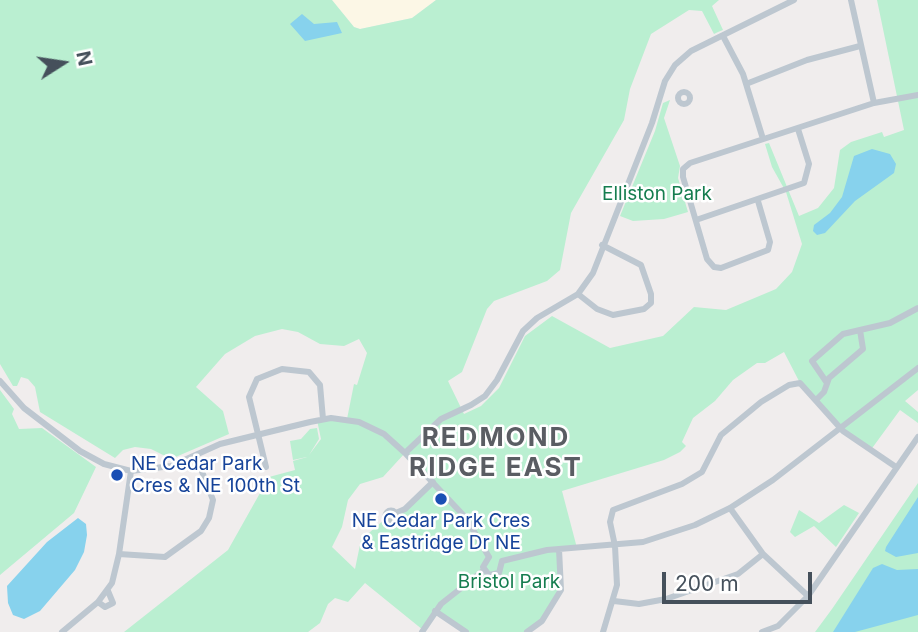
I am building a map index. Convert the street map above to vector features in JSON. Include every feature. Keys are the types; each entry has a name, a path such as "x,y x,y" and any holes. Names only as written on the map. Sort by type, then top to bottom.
{"street":[{"path":"405,453 441,419 485,396 500,375 523,331 537,318 579,294 593,273 669,73 682,58 794,0"},
{"path":"851,0 874,103"},
{"path":"723,36 746,84 763,139"},
{"path":"746,84 807,60 860,46"},
{"path":"662,90 678,96"},
{"path":"758,201 770,242 769,248 764,254 721,268 708,261 682,175 690,163 874,103 918,94"},
{"path":"696,220 801,186 809,173 808,159 798,129"},
{"path":"579,294 597,309 613,314 644,309 651,303 651,294 640,265 602,245"},
{"path":"827,383 812,361 843,334 890,323 918,308"},
{"path":"816,400 824,392 827,383 863,349 860,330"},
{"path":"484,570 484,561 489,557 495,556 502,561 559,549 615,546 667,535 730,508 773,480 918,368"},
{"path":"266,467 250,404 250,390 264,375 282,369 303,369 315,377 321,389 323,419"},
{"path":"0,382 24,408 80,452 104,464 131,471 159,469 220,444 323,419 347,419 369,426 405,453 466,518 489,557"},
{"path":"603,632 614,601 618,578 610,522 613,510 682,484 702,472 721,435 770,395 799,382 856,442 896,467"},
{"path":"762,632 778,626 808,596 918,437"},
{"path":"119,554 165,557 201,531 212,510 212,490 196,456"},
{"path":"62,632 108,591 119,554 131,471"},
{"path":"396,513 405,509 433,482"},
{"path":"730,508 763,554 808,596"},
{"path":"527,632 542,621 556,602 562,576 559,549"},
{"path":"614,601 639,604 666,599 738,574 763,554"},
{"path":"484,570 496,575 501,571 502,561"},
{"path":"422,632 435,611 455,590 484,570"},
{"path":"98,602 106,607 113,603 108,591"},
{"path":"435,611 466,632"}],"shaded area":[{"path":"332,0 436,0 412,18 360,29 354,27"}],"green space":[{"name":"Bristol Park","path":"0,0 332,0 354,27 360,29 412,18 436,0 719,0 712,6 723,30 714,34 702,11 689,10 651,34 630,89 624,120 571,213 560,270 547,281 494,301 487,309 462,372 448,381 464,414 481,406 499,388 525,336 552,316 610,348 663,336 694,307 726,310 776,289 792,272 802,244 786,192 772,167 765,144 769,143 799,216 818,208 834,188 840,150 851,142 882,132 884,137 904,130 877,0 918,0 918,390 905,401 918,412 918,423 900,410 870,451 856,442 800,383 784,352 765,363 757,363 733,380 715,401 693,418 682,442 686,446 680,452 664,460 562,491 577,548 560,550 561,590 551,610 527,632 466,632 435,612 423,630 365,583 348,602 335,598 328,604 320,623 308,632 124,632 228,550 269,477 295,470 293,461 307,457 293,460 290,441 301,439 310,429 317,428 319,439 309,455 321,439 317,420 347,419 354,384 357,385 367,353 359,339 344,346 320,344 298,332 282,329 255,336 225,354 196,387 223,411 229,434 171,459 151,449 135,447 123,450 115,458 40,412 35,387 28,379 21,377 17,386 13,386 0,364","holes":["405,453 433,483 396,513 394,520 386,518 361,540 355,569 332,547 342,527 348,500 360,484 383,477"]},
{"name":"Elliston Park","path":"670,100 664,118 680,166 678,178 688,212 664,219 633,221 620,216 655,131 663,103"},
{"path":"0,390 14,409 12,414 19,429 42,428 96,467 74,513 0,575"},
{"path":"918,483 918,632 815,632 832,609"},
{"path":"844,505 859,513 836,547 814,526 795,537 790,532 799,510 819,523"}],"water":[{"path":"302,14 314,24 337,22 342,33 305,41 290,24"},
{"path":"872,149 890,154 896,164 894,173 855,201 825,233 817,235 813,231 814,225 830,213 842,197 854,156"},
{"path":"918,497 918,553 896,557 885,551 886,547"},
{"path":"78,518 86,524 87,535 84,552 75,570 40,611 24,619 13,615 8,603 7,586 47,542"},
{"path":"882,564 897,570 918,569 918,615 855,632 833,632 873,568"}],"place":[{"name":"NE Cedar Park Cres & NE 100th St","path":"117,475"},
{"name":"NE Cedar Park Cres & Eastridge Dr NE","path":"441,499"}],"district":[{"name":"REDMOND RIDGE EAST","path":"496,453"}]}
